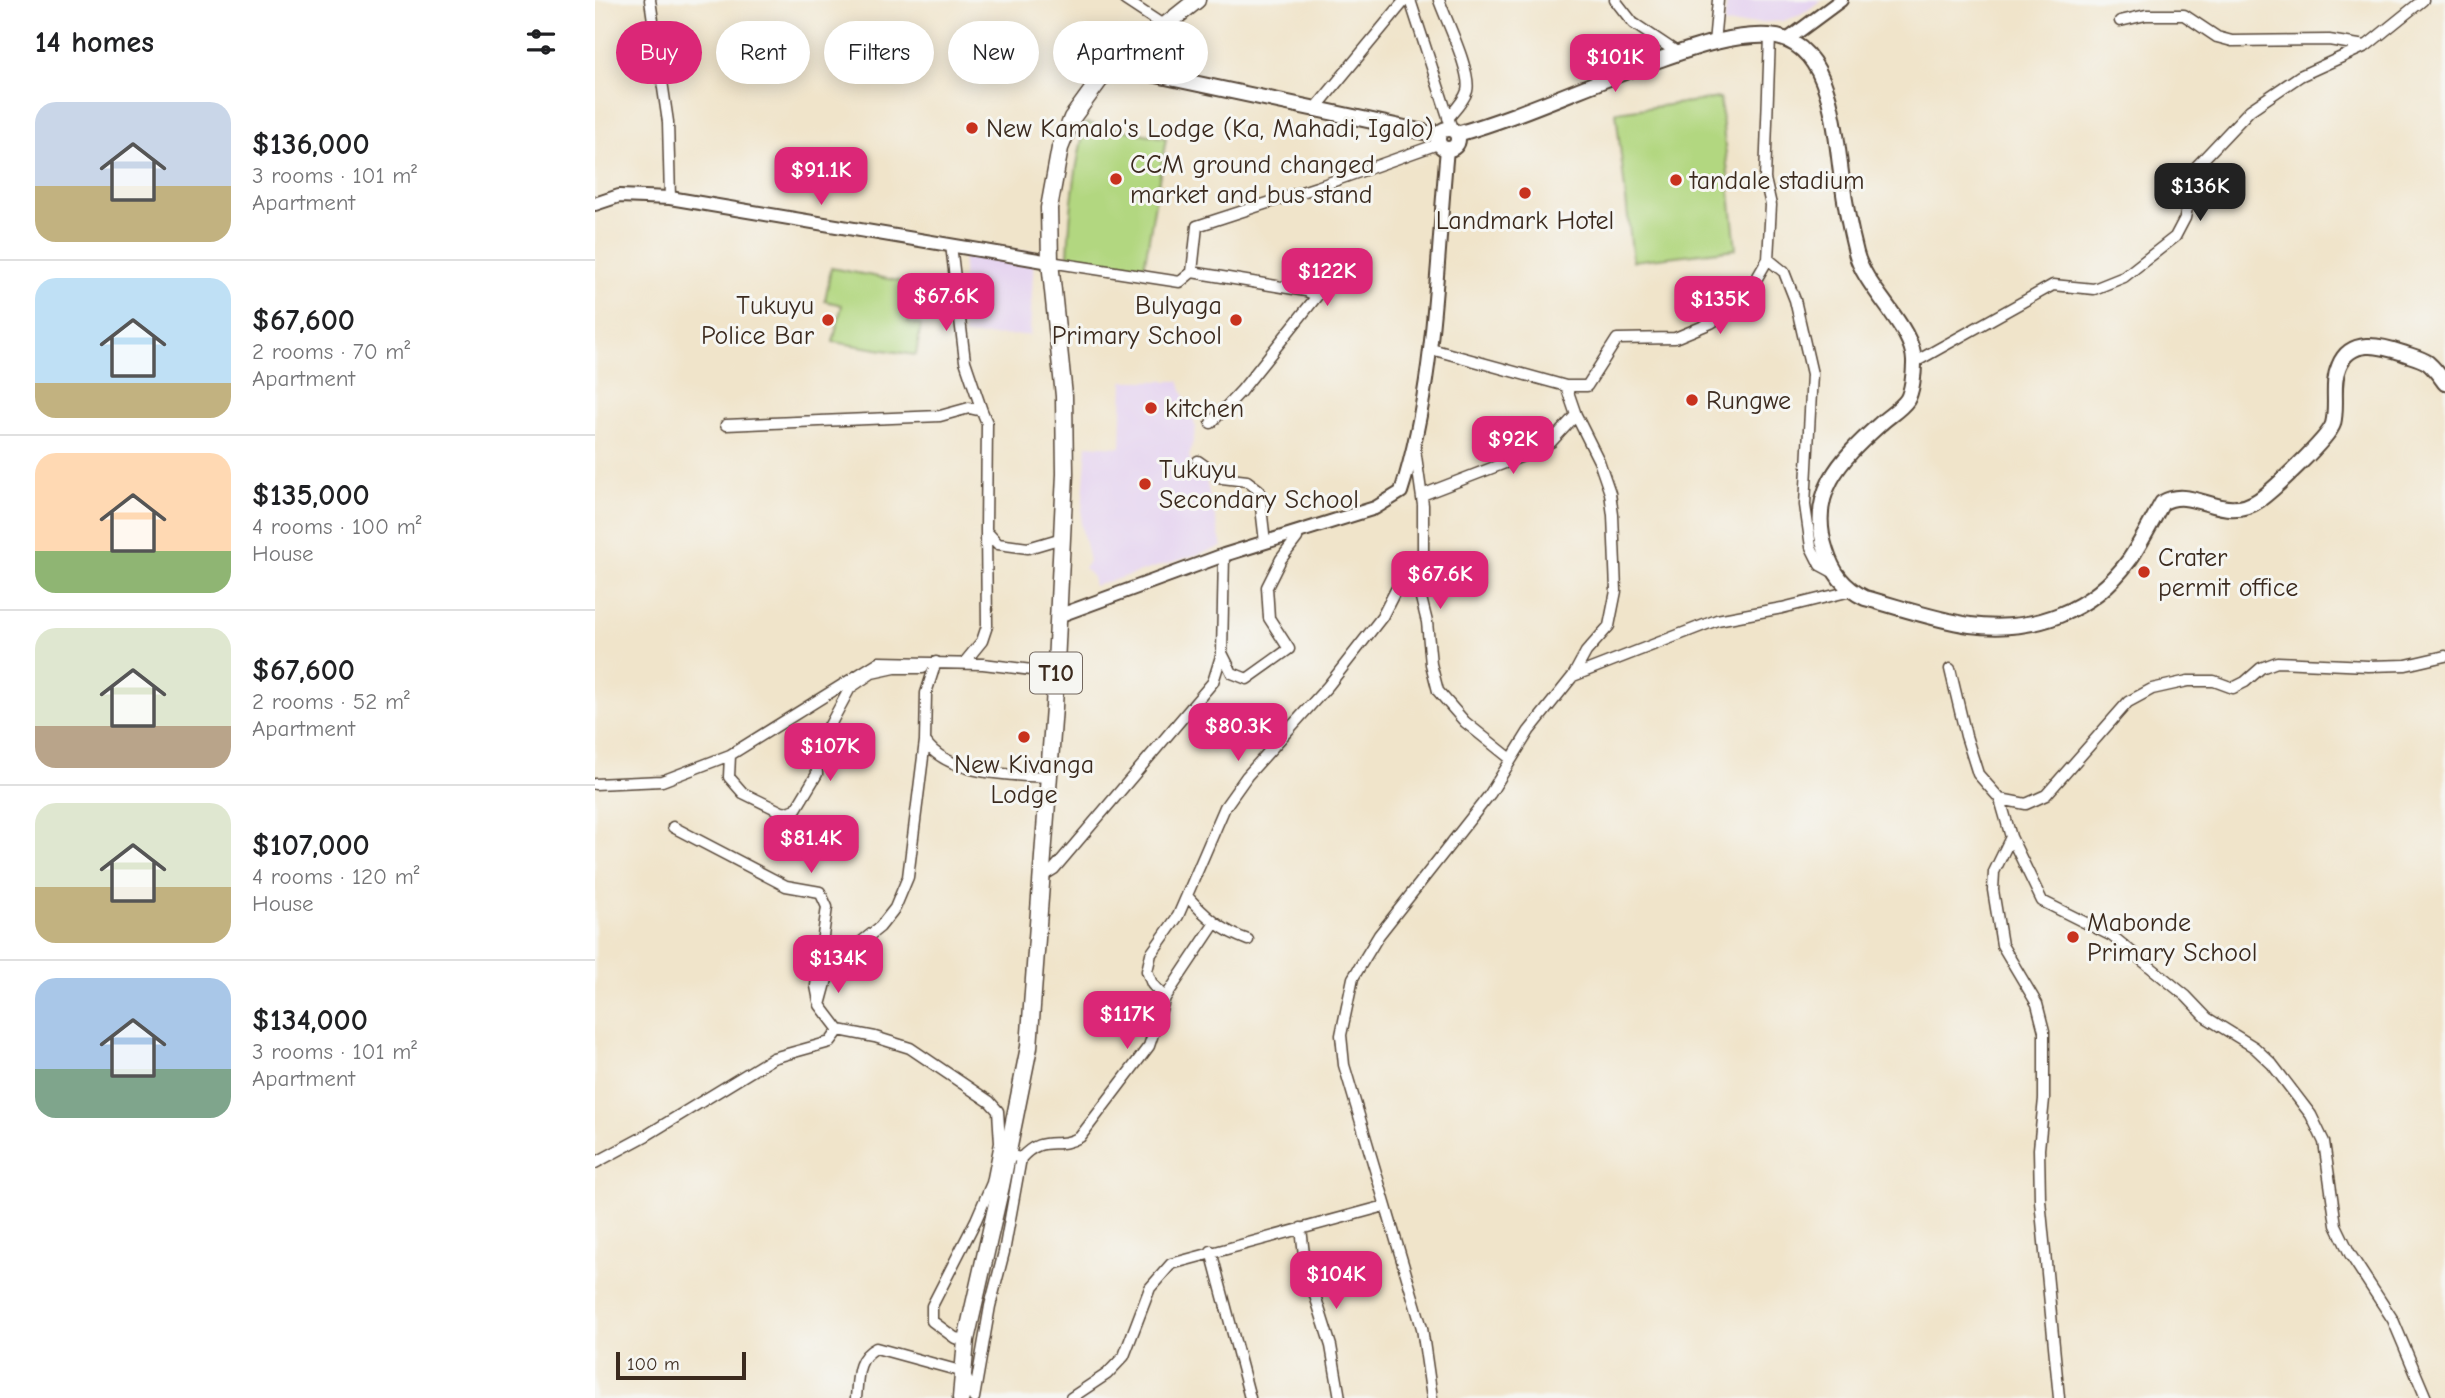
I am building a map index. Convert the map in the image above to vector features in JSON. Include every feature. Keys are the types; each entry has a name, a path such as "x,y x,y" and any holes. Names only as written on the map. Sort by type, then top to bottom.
{"highway":[{"name":"T10","path":"1168,21 1197,0"},
{"name":"T10","path":"961,1398 967,1340 984,1297 997,1185 1014,1156 1029,1047 1049,777 1065,474 1064,396 1050,262 1049,208 1060,148 1072,118 1097,84"}],"main road":[{"path":"1198,84 1447,135 1487,125 1678,53 1740,38 1770,36 1787,40 1804,52 1823,77 1834,116 1842,181 1856,255 1911,343 1915,362 1907,399 1850,451 1833,474 1821,502 1820,527 1833,572 1851,592 1865,598 1967,624 2024,624 2055,618 2089,601 2129,560 2162,503 2172,497 2183,497 2223,509 2239,508 2258,501 2319,444 2333,425 2335,375 2340,363 2354,347 2374,345 2425,361 2445,383"}],"street":[{"path":"650,0 668,122 670,198"},
{"path":"1125,0 1157,21"},
{"path":"1315,109 1407,0"},
{"path":"1407,0 1447,135"},
{"path":"1058,616 1224,555 1375,508 1401,492 1415,449 1431,349 1447,135 1469,83 1467,70 1439,0"},
{"path":"1615,0 1633,23 1678,53"},
{"path":"1714,43 1718,0"},
{"path":"1787,40 1841,0"},
{"path":"1915,362 2053,285 2094,289 2124,277 2175,237 2185,218 2195,168 2250,110 2300,76 2366,46 2423,0"},
{"path":"2120,21 2146,15 2184,15 2217,37 2232,41 2329,40 2366,46"},
{"path":"1431,349 1566,386 1587,386 1617,339 1675,338 1742,304 1768,259 1771,205 1765,179 1770,36"},
{"path":"595,204 619,196 670,198 1180,282 1192,272 1197,226 1447,135"},
{"path":"951,245 965,361 986,423 986,626 982,641 964,663"},
{"path":"1768,259 1784,272 1795,300 1812,374 1805,505 1811,547 1820,565 1833,572"},
{"path":"1192,272 1306,291 1317,296 1241,391 1211,423"},
{"path":"1432,1398 1422,1328 1345,1065 1341,1035 1353,978 1379,935 1490,794 1529,731 1573,676 1586,652 1609,626 1616,591 1613,515 1599,461 1576,415 1566,386"},
{"path":"726,425 940,416 969,408 982,411"},
{"path":"1422,495 1523,456 1551,442 1576,415"},
{"path":"1415,449 1422,495 1423,552 1416,578 1427,622 1431,664 1438,691 1465,722 1511,759"},
{"path":"1198,461 1222,478 1247,481 1259,490 1265,542"},
{"path":"986,531 998,544 1028,548 1062,538"},
{"path":"1222,653 1232,673 1247,679 1289,649 1269,618 1267,587 1298,532"},
{"path":"1165,998 1152,984 1147,971 1151,954 1178,916 1225,807 1247,776 1328,687 1382,617 1404,574 1423,552"},
{"path":"1040,877 1054,869 1213,682 1222,653 1224,555"},
{"path":"1573,676 1717,620 1851,592"},
{"path":"2000,799 2027,804 2046,795 2128,702 2152,689 2188,681 2214,681 2234,688 2261,668 2277,662 2406,665 2445,656"},
{"path":"595,784 663,781 730,755 879,662 964,663 1056,673"},
{"path":"820,1004 829,972 846,954 880,927 895,908 908,877 925,741 926,693 936,662"},
{"path":"730,755 729,777 743,793 784,813 796,809 817,774 815,740 830,725 851,688 872,673 895,668 924,668 936,662"},
{"path":"1950,669 1978,774 2000,799 2011,837 2042,901 2112,936 2186,996 2207,1018 2253,1047 2272,1064 2311,1115 2324,1142 2336,1225 2350,1254 2393,1320 2426,1398"},
{"path":"925,741 941,759 992,773 1049,777"},
{"path":"673,827 786,886 820,892 827,907 816,986 820,1004 839,1030 910,1048 990,1102 998,1111 1000,1143 997,1185 932,1306 932,1321 955,1338 967,1340"},
{"path":"2011,837 1994,872 1993,890 2001,945 2036,1004 2044,1031 2044,1099 2039,1149 2040,1200 2059,1398"},
{"path":"1187,896 1201,912 1228,933 1248,940"},
{"path":"974,1398 984,1297 1004,1252 1014,1156 1043,1142 1068,1143 1080,1137 1149,1046 1165,998 1215,923"},
{"path":"595,1163 647,1135 773,1058 830,1042 839,1030"},
{"path":"1070,1398 1107,1374 1124,1356 1150,1288 1171,1264 1385,1206"},
{"path":"1301,1228 1305,1264 1331,1346 1340,1398"},
{"path":"1211,1251 1250,1398"},
{"path":"856,1398 860,1364 866,1353 876,1349 964,1372 974,1398"}],"shaded area":[{"path":"1727,0 1822,0 1801,15 1782,21 1724,25"},
{"path":"963,251 1034,251 1030,335 964,336"},
{"name":"Tukuyu Secondary School","path":"1123,381 1179,381 1196,428 1189,457 1193,468 1206,480 1222,547 1094,586 1092,576 1084,568 1089,561 1081,525 1087,445 1121,447"}],"green space":[{"name":"tandale stadium","path":"1720,98 1736,249 1633,261 1616,112"},
{"name":"CCM ground changed market and bus stand","path":"1086,123 1166,138 1144,268 1068,256 1073,189"},
{"path":"831,268 915,284 908,322 921,325 916,355 833,342 842,305 825,301"}],"place":[{"name":"New Kamalo's Lodge (Ka, Mahadi, Igalo)","path":"972,128"},
{"name":"CCM ground changed market and bus stand","path":"1116,179"},
{"name":"tandale stadium","path":"1676,180"},
{"name":"Landmark Hotel","path":"1525,193"},
{"name":"Tukuyu Police Bar","path":"828,320"},
{"name":"Bulyaga Primary School","path":"1236,320"},
{"name":"Rungwe","path":"1692,400"},
{"name":"kitchen","path":"1151,408"},
{"name":"Tukuyu Secondary School","path":"1145,484"},
{"name":"Crater permit office","path":"2144,572"},
{"name":"New Kivanga Lodge","path":"1024,737"},
{"name":"Mabonde Primary School","path":"2073,937"}]}
